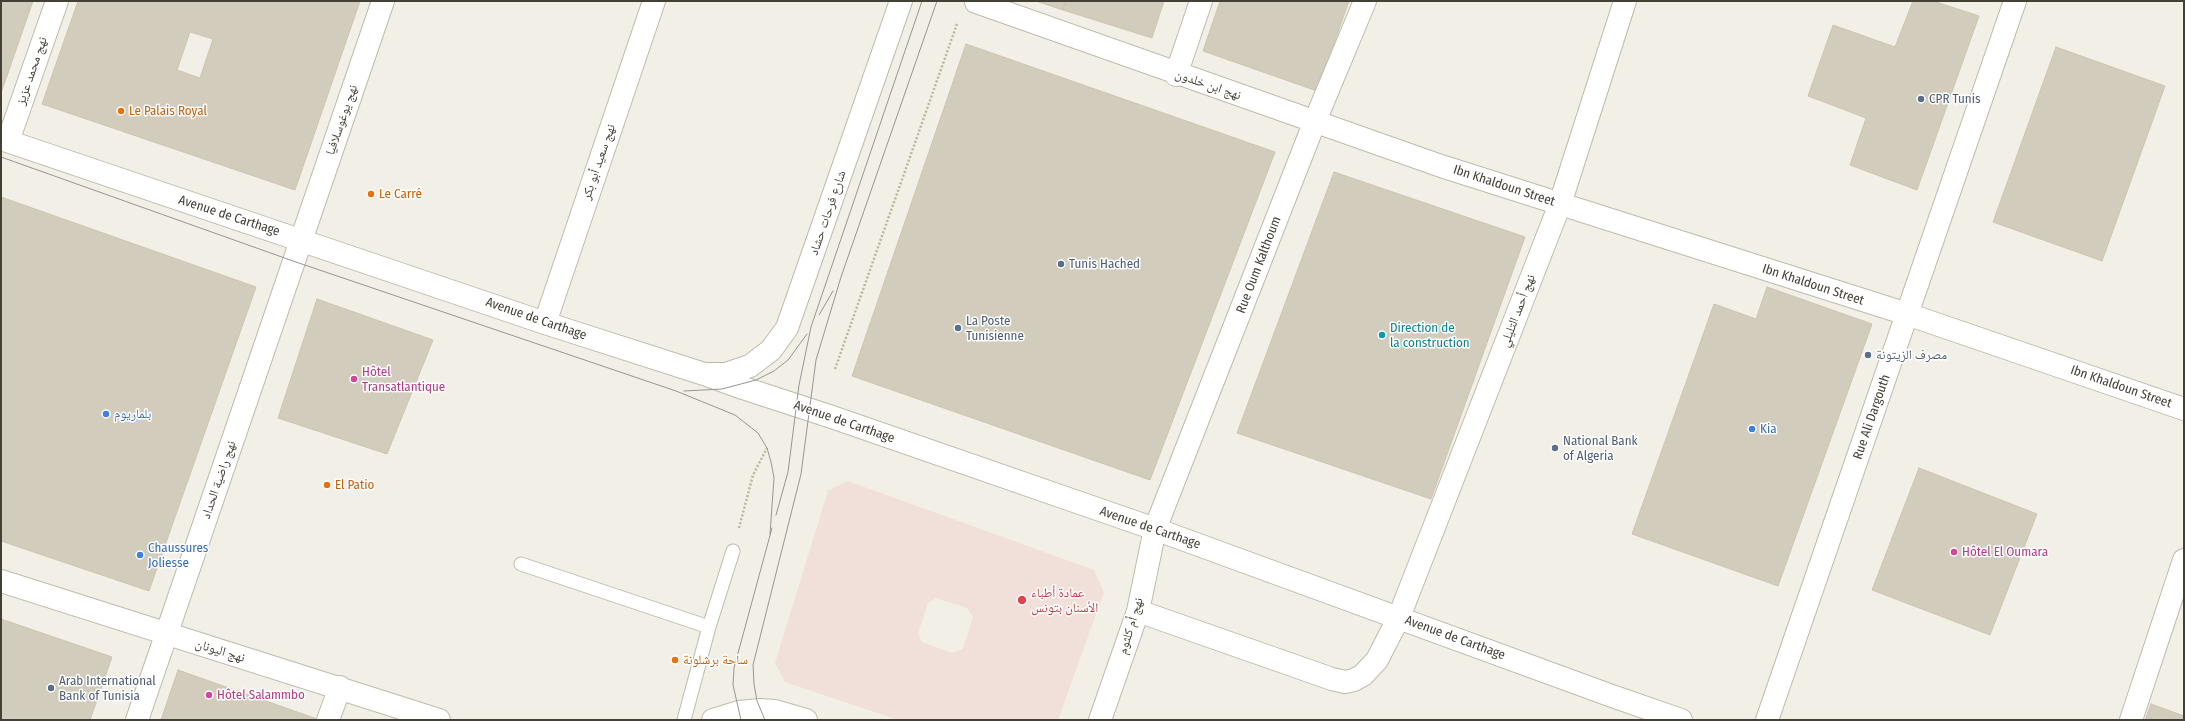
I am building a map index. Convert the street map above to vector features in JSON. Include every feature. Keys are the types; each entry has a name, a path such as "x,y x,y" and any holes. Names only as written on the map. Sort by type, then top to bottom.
{"street":[{"name":"نهج محمد عزيز","path":"5,140 56,1"},
{"name":"نهج يوغوسلافيا","path":"301,239 383,1"},
{"name":"نهج سعيد أبو بكر","path":"544,323 654,1"},
{"name":"شارع فرحات حشاد","path":"704,374 726,374 750,366 771,350 787,328 901,1"},
{"path":"1176,74 1201,1"},
{"name":"Rue Oum Kalthoum","path":"1155,530 1316,121 1366,1"},
{"name":"نهج أحمد التليلي","path":"1138,611 1332,679 1345,682 1363,675 1377,660 1399,617 1560,204 1625,1"},
{"name":"Rue Ali Dargouth","path":"1767,720 2015,1"},
{"name":"نهج ابن خلدون","path":"976,2 1176,74 1316,121 1441,166"},
{"name":"Avenue de Carthage","path":"5,140 301,239 544,323 704,374 1155,530 1681,720"},
{"name":"Ibn Khaldoun Street","path":"1441,166 1907,314 2184,409"},
{"name":"نهج راضية الحداد","path":"137,720 301,239"},
{"name":"نهج أم كلثوم","path":"1100,720 1138,611 1155,530"},
{"path":"2130,720 2184,560"},
{"name":"نهج اليونان","path":"1,581 167,635 340,687 439,720"},
{"path":"328,720 340,687"},
{"path":"723,718 755,710 778,716 806,720"}],"lane":[{"path":"684,720 709,627 733,551"},
{"path":"521,564 709,627"}],"path":[{"path":"835,369 957,23"},
{"path":"733,551 753,475 766,448"}],"shaded area":[{"name":"عمادة أطباء الأسنان بتونس","path":"848,481 1094,570 1104,592 1058,720 898,720 785,682 775,663 828,491","holes":["936,598 967,608 973,617 963,649 952,653 922,642 918,634 928,603"]}],"building":[{"path":"1,1 33,1 1,93"},
{"path":"78,1 360,1 295,190 42,104","holes":["190,32 213,39 200,78 177,70"]},
{"path":"1036,1 1066,1 1063,10"},
{"path":"1066,1 1164,1 1152,38 1063,10"},
{"path":"1220,1 1349,1 1317,91 1203,51"},
{"path":"1913,1 1933,1 1979,16 1917,190 1850,165 1866,118 1808,96 1833,25 1895,47"},
{"name":"Tunis Hached","path":"966,44 1275,152 1150,480 852,376"},
{"path":"2056,47 2165,86 2102,261 1993,222"},
{"name":"Direction de la construction","path":"1334,172 1525,237 1431,499 1237,433"},
{"name":"بلماريوم","path":"1,197 256,287 149,591 1,541"},
{"name":"Kia","path":"1767,287 1872,324 1778,586 1632,534 1714,304 1756,319"},
{"name":"Hôtel Transatlantique","path":"317,299 433,340 387,454 278,418"},
{"name":"Hôtel El Oumara","path":"1919,468 2037,514 1990,635 1872,590"},
{"name":"Arab International Bank of Tunisia","path":"1,619 112,657 90,720 1,720"},
{"name":"Hôtel Salammbo","path":"178,670 320,720 161,720"},
{"path":"2151,704 2184,716 2184,720 2145,720"}],"tram line":[{"path":"776,515 788,472 799,385 811,327 922,1"},
{"path":"765,720 757,701 753,665 801,474 816,360 841,277 937,1"},
{"path":"1,157 293,261 676,391 735,415 758,433 767,448 774,478 770,534"},
{"path":"819,315 833,291"},
{"path":"684,391 722,389 756,380 774,371 788,360 807,334"},
{"path":"741,720 733,685 734,668 772,528"}],"place":[{"name":"CPR Tunis","path":"1921,99"},
{"name":"Le Palais Royal","path":"121,111"},
{"name":"Le Carré","path":"371,194"},
{"name":"Tunis Hached","path":"1061,264"},
{"name":"La Poste Tunisienne","path":"958,328"},
{"name":"Direction de la construction","path":"1382,335"},
{"name":"مصرف الزيتونة","path":"1868,355"},
{"name":"Hôtel Transatlantique","path":"354,379"},
{"name":"بلماريوم","path":"106,414"},
{"name":"Kia","path":"1752,429"},
{"name":"National Bank of Algeria","path":"1555,448"},
{"name":"El Patio","path":"327,485"},
{"name":"Hôtel El Oumara","path":"1954,552"},
{"name":"Chaussures Joliesse","path":"140,555"},
{"name":"عمادة أطباء الأسنان بتونس","path":"1022,600"},
{"name":"ساحة برشلونة","path":"675,660"},
{"name":"Arab International Bank of Tunisia","path":"51,688"},
{"name":"Hôtel Salammbo","path":"209,695"}]}
